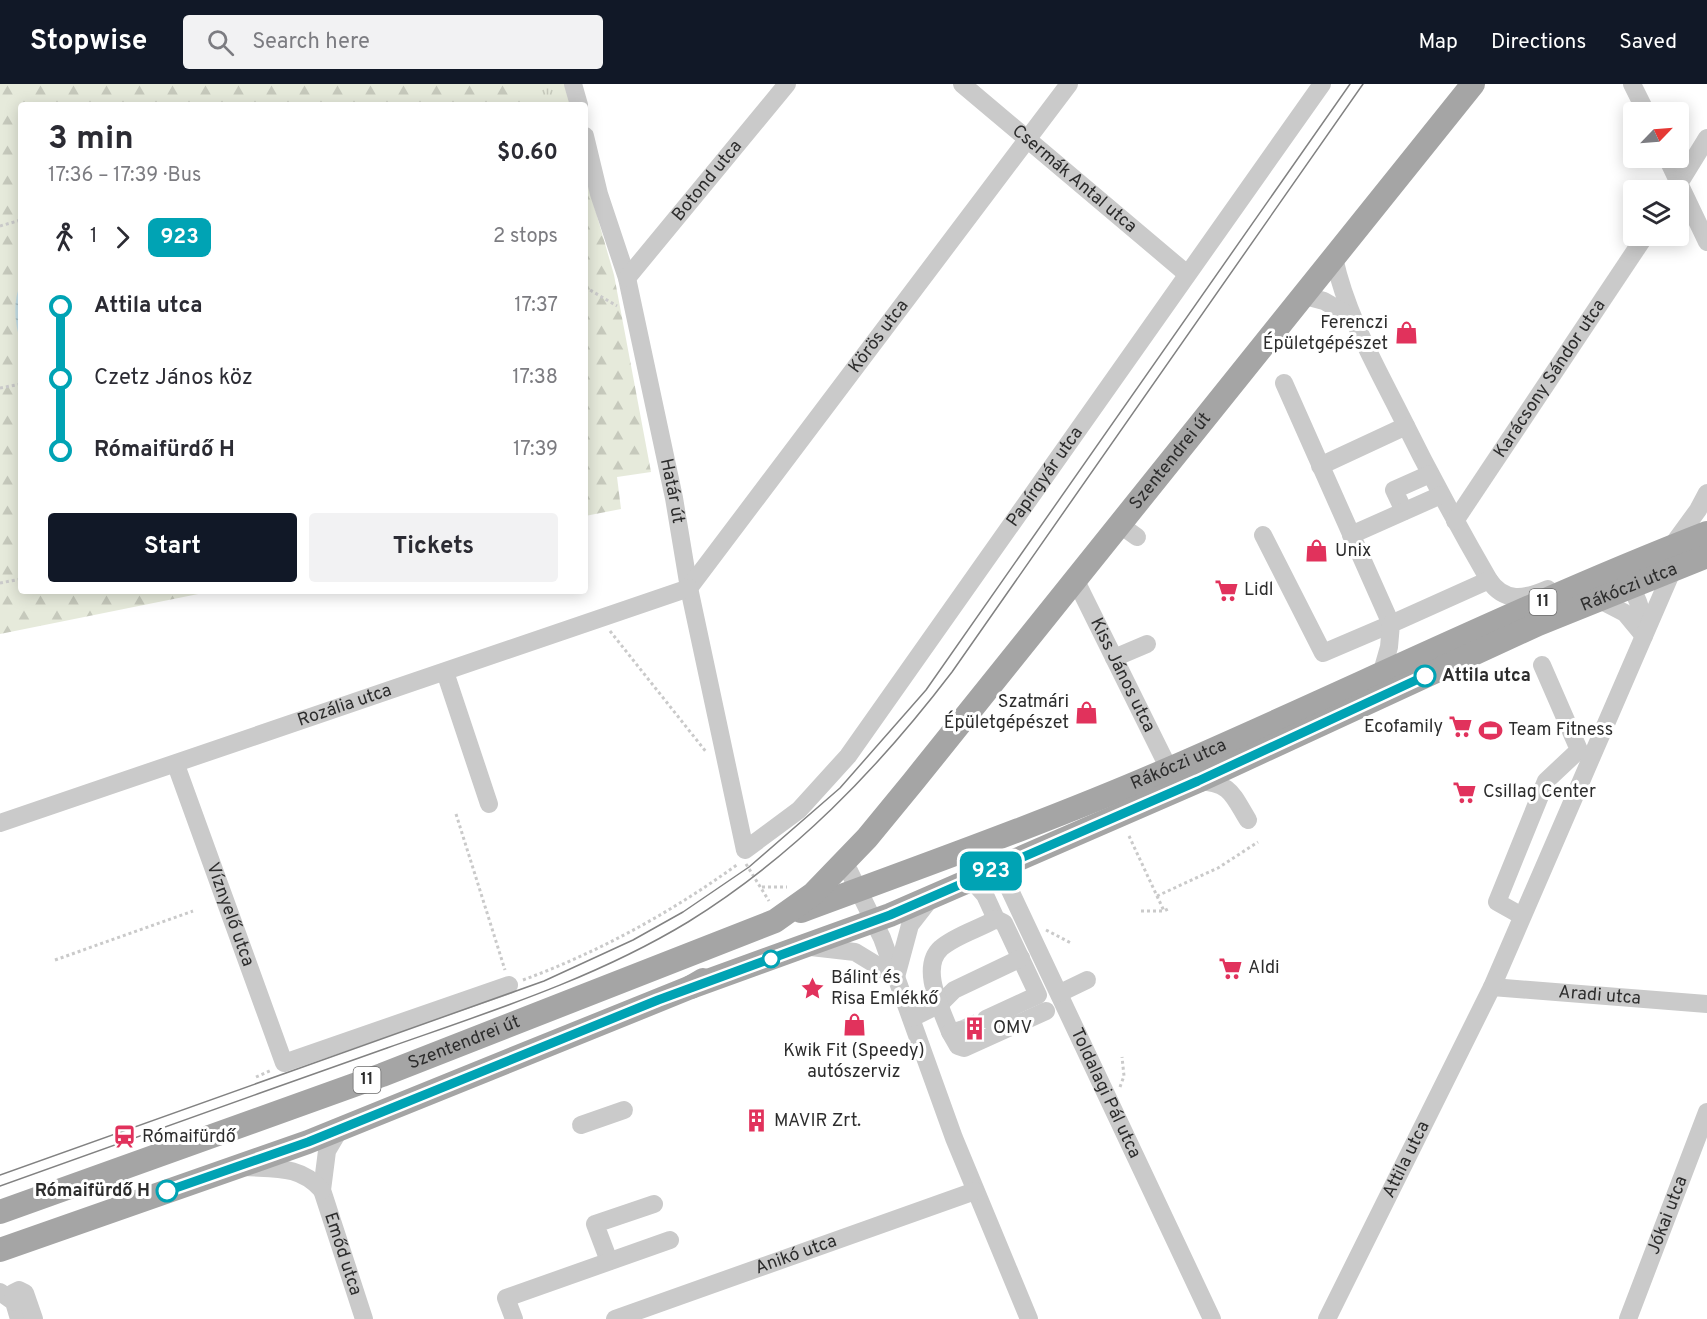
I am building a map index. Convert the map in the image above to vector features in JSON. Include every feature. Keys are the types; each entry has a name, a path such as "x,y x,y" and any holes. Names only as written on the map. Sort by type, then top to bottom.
{"main road":[{"name":"Szentendrei út","path":"0,1212 382,1075 813,894 867,838 1076,580 1128,531 1334,258 1473,84"},
{"name":"Rákóczi utca","path":"691,987 875,921 1198,781 1527,629 1631,587 1707,533"},
{"name":"Rákóczi utca","path":"772,911 816,906 853,880 1025,830 1169,769 1609,572 1672,558 1707,556"},
{"name":"Szentendrei út","path":"853,880 867,838"},
{"name":"Szentendrei út","path":"0,1250 239,1167 340,1129 691,987 728,963 780,937 816,906"}],"street":[{"path":"573,84 578,102"},
{"name":"Botond utca","path":"627,278 787,84"},
{"name":"Csermák Antal utca","path":"962,84 1187,274"},
{"name":"Körös utca","path":"689,588 1069,84"},
{"name":"Papírgyár utca","path":"746,850 799,810 848,756 1322,84"},
{"path":"1632,84 1641,102"},
{"path":"1681,180 1707,138"},
{"name":"Határ út","path":"588,148 599,194 627,278 674,498 689,588 746,850"},
{"path":"1689,209 1707,242"},
{"name":"Karácsony Sándor utca","path":"1455,521 1638,246"},
{"path":"1334,258 1338,280 1350,316 1441,495 1496,591 1511,598 1535,595 1576,577 1609,572 1631,587 1642,612 1644,636"},
{"path":"1305,296 1324,301 1350,316"},
{"path":"1284,383 1391,624 1389,647 1381,675"},
{"path":"1320,466 1406,426"},
{"path":"1404,511 1394,490 1430,474"},
{"name":"Attila utca","path":"1327,1319 1492,987 1644,636 1672,558 1707,493"},
{"path":"1351,535 1441,495"},
{"path":"1263,535 1323,653 1489,580"},
{"name":"Kiss János utca","path":"1076,580 1169,769"},
{"name":"Rozália utca","path":"0,823 176,765 689,588"},
{"path":"1598,599 1625,613 1644,636"},
{"path":"1114,658 1147,644"},
{"path":"1522,916 1497,902 1546,781 1579,750 1542,665"},
{"path":"445,672 489,804"},
{"name":"Víznyelő utca","path":"176,765 284,1063 509,985"},
{"path":"1198,781 1216,782 1231,791 1248,820"},
{"name":"Toldalagi Pál utca","path":"999,867 1212,1319"},
{"path":"971,879 985,895 996,919 1004,922 1038,995 986,1019"},
{"path":"853,880 875,921 975,1191 1029,1319"},
{"path":"896,977 910,925 933,896"},
{"path":"996,919 947,944 936,955 932,976 940,1004 956,1031 958,1046 964,1048 1046,1011"},
{"path":"806,946 855,952 896,977"},
{"path":"912,1018 940,1004 954,990 1021,958"},
{"path":"1060,993 1088,980"},
{"name":"Aradi utca","path":"1492,987 1707,1004"},
{"path":"581,1125 624,1110"},
{"name":"Jókai utca","path":"1628,1319 1707,1112"},
{"name":"Emőd utca","path":"322,1190 327,1151 340,1129"},
{"name":"Emőd utca","path":"239,1167 298,1172 311,1177 322,1190 364,1319"},
{"name":"Anikó utca","path":"615,1319 645,1314 975,1191"},
{"path":"609,1261 595,1224 654,1203"},
{"path":"514,1319 506,1298 670,1240"},
{"path":"11,1304 13,1293 19,1290 26,1293 34,1319"}],"path":[{"path":"0,226 18,221"},
{"path":"588,289 627,312 634,310"},
{"path":"0,388 18,385"},
{"path":"0,583 18,580"},
{"path":"605,617 611,634 710,756 725,760"},
{"path":"456,814 509,985 550,970 631,931 698,893 744,860 762,887 772,911"},
{"path":"1129,836 1164,911"},
{"path":"1157,896 1218,868 1257,842"},
{"path":"762,887 794,888"},
{"path":"1141,911 1164,911 1170,908"},
{"path":"55,960 193,911"},
{"path":"1110,1102 1117,1098 1124,1076 1122,1057"},
{"path":"256,1077 267,1072"}],"green space":[{"path":"0,84 527,84 527,102 18,102 18,594 198,594 0,634"},
{"path":"527,84 572,84 576,102 527,102"},
{"path":"588,184 614,275 651,472 617,477 621,509 588,515"}],"water":[{"path":"18,290 18,332 15,313"}],"tunnel":[{"path":"961,1030 986,1019"}],"tram line":[{"path":"0,1175 544,981 633,940 683,912 749,867 840,788 926,690 1350,84"},
{"path":"0,1186 540,993 616,961 688,922 763,869 798,840 864,777 952,672 1363,84"}],"bus line":[{"name":"923","path":"167,1191 308,1142 691,987 890,915 1198,781 1425,676"}],"place":[{"name":"Ferenczi Épületgépészet","path":"1406,333"},
{"name":"Unix","path":"1317,551"},
{"name":"Lidl","path":"1226,590"},
{"name":"Attila utca","path":"1425,676"},
{"name":"Szatmári Épületgépészet","path":"1087,712"},
{"name":"Ecofamily","path":"1461,727"},
{"name":"Team Fitness","path":"1490,730"},
{"name":"Csillag Center","path":"1465,792"},
{"name":"Aldi","path":"1230,968"},
{"name":"Bálint és Risa Emlékkő","path":"813,988"},
{"name":"Kwik Fit (Speedy) autószerviz","path":"854,1025"},
{"name":"OMV","path":"975,1028"},
{"name":"MAVIR Zrt.","path":"756,1121"},
{"name":"Rómaifürdő","path":"124,1137"},
{"name":"Rómaifürdő H","path":"167,1191"}]}
